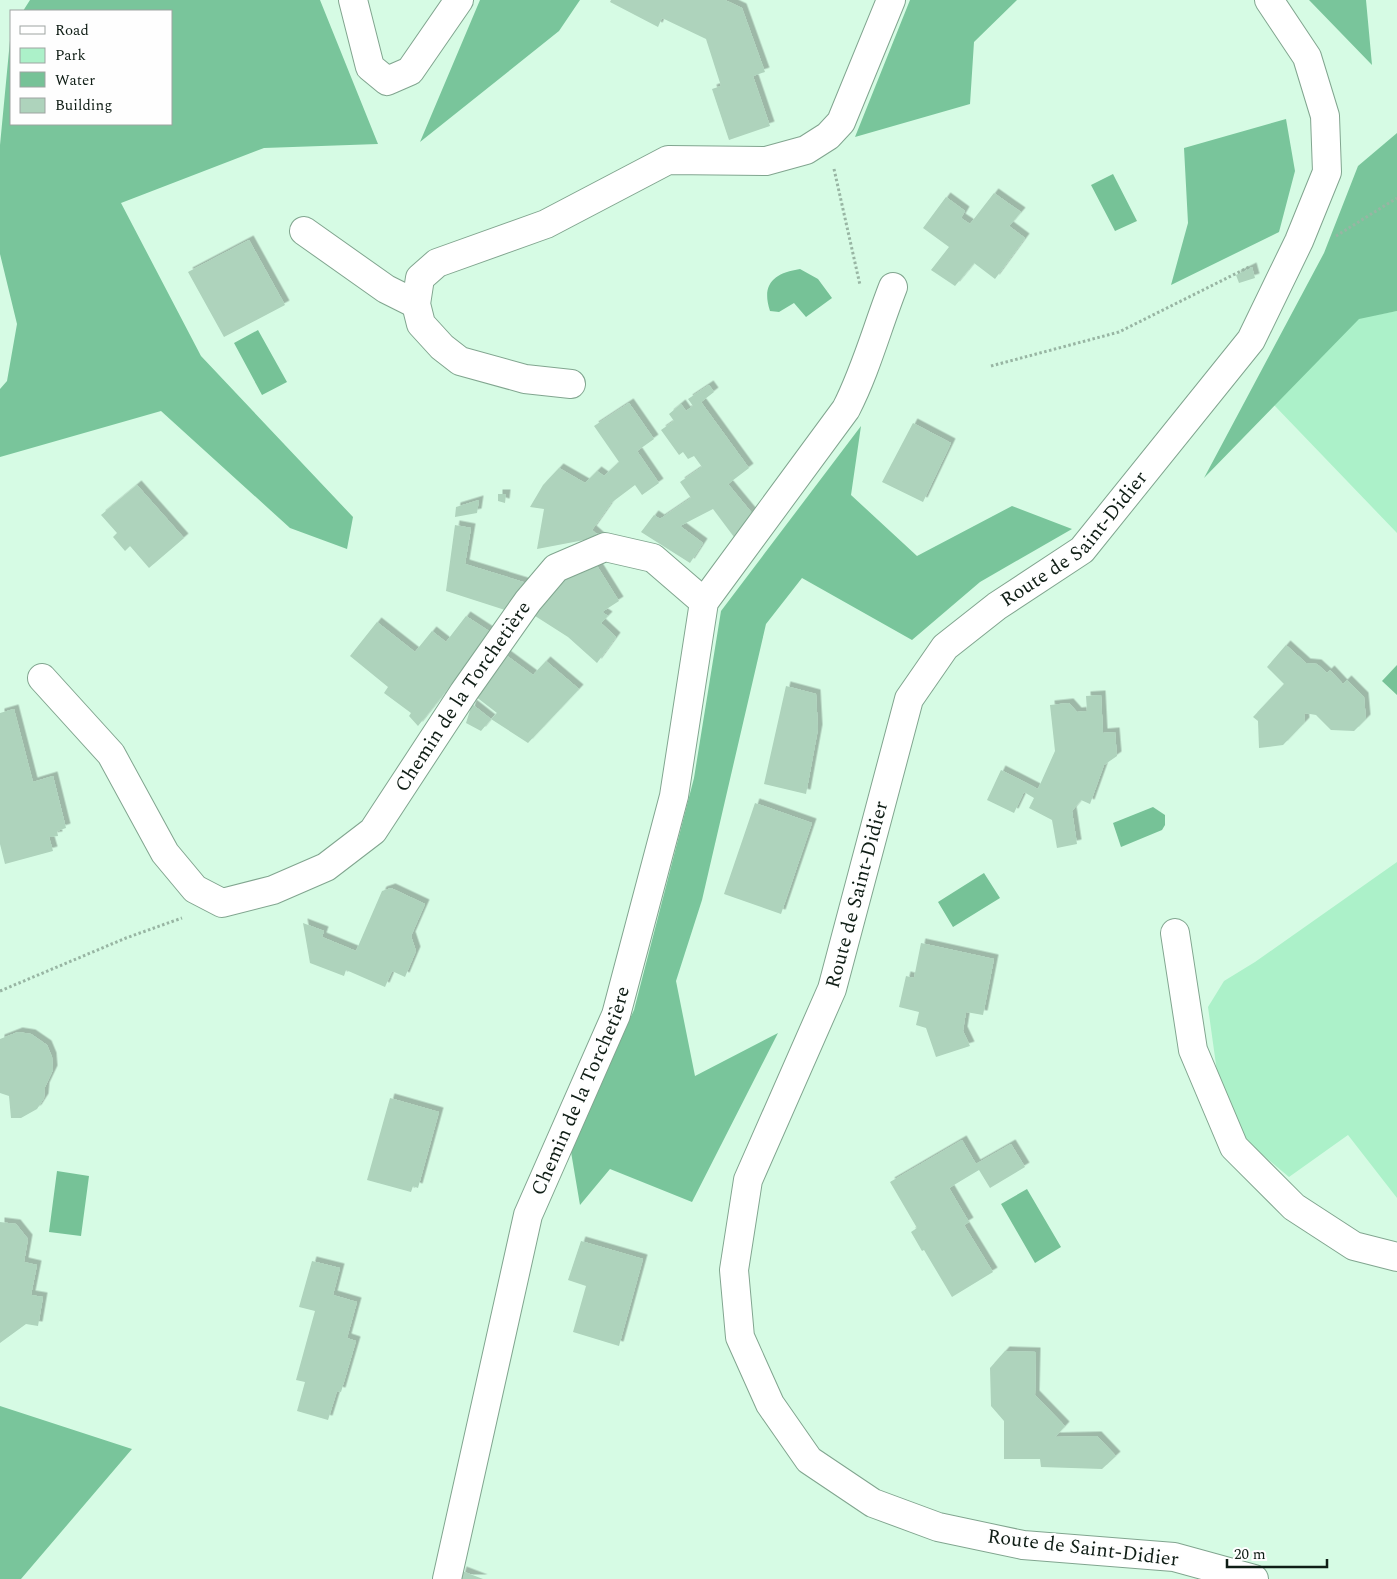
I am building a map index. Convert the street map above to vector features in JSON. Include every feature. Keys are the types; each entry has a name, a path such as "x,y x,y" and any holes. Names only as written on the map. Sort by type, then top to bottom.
{"street":[{"path":"353,0 370,67 387,81 410,71 459,0"},
{"path":"571,384 525,379 460,361 421,324 416,304 420,278 437,263 546,224 668,160 766,160 806,150 828,136 840,122 891,0"},
{"name":"Route de Saint-Didier","path":"1254,1579 1174,1557 1023,1545 938,1527 873,1503 809,1460 770,1404 740,1337 734,1270 748,1180 832,989 910,699 946,647 997,606 1082,550 1252,340 1299,241 1327,172 1325,116 1307,57 1269,0"},
{"path":"304,231 386,289 416,304"},
{"name":"Chemin de la Torchetière","path":"447,1579 528,1215 616,1015 674,796 704,602 846,409 861,380 873,339 893,287"},
{"name":"Chemin de la Torchetière","path":"222,903 273,890 326,868 373,830 485,662 528,601 556,568 605,547 653,558 704,602"},
{"path":"42,678 111,754 165,854 195,889 222,903"},
{"path":"1175,933 1193,1050 1234,1147 1294,1206 1354,1246 1397,1257"}],"path":[{"path":"828,136 843,215 862,291"},
{"path":"1336,236 1397,198"},
{"path":"991,366 1119,332 1256,263"},
{"path":"0,991 126,938 222,903"}],"green space":[{"path":"1397,311 1397,533 1274,405 1359,318"},
{"path":"1397,862 1397,1198 1348,1135 1289,1177 1244,1139 1218,1079 1208,1007 1224,981 1255,962"}],"shaded area":[{"path":"30,0 320,0 378,144 264,148 121,203 201,356 353,517 347,549 290,528 161,411 0,457 0,389 7,381 17,324 0,254 0,145 10,40 10,125 172,125 172,10 24,10"},
{"path":"480,0 580,0 559,31 420,142"},
{"path":"910,0 1017,0 974,42 970,104 855,137"},
{"path":"1309,0 1366,0 1372,65"},
{"path":"1286,119 1295,171 1279,232 1171,285 1188,223 1184,148"},
{"path":"1397,133 1397,311 1359,319 1204,478 1324,253 1358,166"},
{"path":"861,426 851,495 917,556 1012,506 1072,529 980,582 912,640 802,578 766,624 702,900 676,981 695,1076 778,1033 692,1202 610,1169 580,1205 570,1146 634,1010 694,778 721,611"},
{"path":"0,1406 132,1449 21,1579 0,1579"}],"water":[{"path":"1113,174 1137,221 1115,231 1091,185"},
{"path":"800,269 818,279 832,298 806,317 794,303 779,312 770,311 767,294 772,281 783,273"},
{"path":"258,330 287,382 262,395 234,343"},
{"path":"1397,665 1397,695 1382,681"},
{"path":"1153,807 1165,815 1165,825 1162,830 1121,847 1113,823"},
{"path":"984,873 1000,898 953,927 938,902"},
{"path":"57,1171 89,1176 81,1236 49,1232"},
{"path":"1027,1189 1061,1247 1035,1263 1001,1204"}],"building":[{"path":"611,0 725,0 742,8 765,72 753,76 770,126 729,140 712,89 721,86 706,39 662,18 658,27 610,2"},
{"path":"994,193 1021,212 1009,226 1025,238 995,279 974,263 955,286 931,270 949,247 923,228 946,197 965,211 961,218 970,224"},
{"path":"249,240 285,305 224,337 188,272"},
{"path":"1252,267 1255,278 1239,283 1236,275"},
{"path":"709,385 714,392 701,402 749,468 728,484 752,513 734,537 713,509 680,526 703,543 690,563 641,532 654,515 660,519 691,498 680,482 702,467 694,456 688,459 683,452 679,455 661,430 674,421 669,414 681,404 686,411 693,406 688,399"},
{"path":"629,403 654,439 637,451 659,483 642,495 635,485 611,503 592,530 600,537 537,549 544,509 530,507 543,485 559,468 585,483 597,471 604,476 619,462 594,426"},
{"path":"913,423 951,443 923,502 882,482"},
{"path":"137,485 184,538 149,568 130,546 125,551 113,537 117,533 101,515"},
{"path":"498,494 506,494 505,503 498,501"},
{"path":"479,500 477,513 455,517 456,507"},
{"path":"455,525 471,528 465,564 530,584 505,610 446,591"},
{"path":"594,561 619,601 602,612 608,616 601,623 616,637 597,663 568,637 532,614 554,580"},
{"path":"466,616 492,633 418,726 409,716 411,713 384,693 388,687 350,656 377,622 415,652 432,631 446,642"},
{"path":"1286,645 1306,663 1317,664 1327,673 1330,670 1343,684 1347,680 1364,697 1366,719 1354,731 1331,730 1316,715 1304,713 1305,722 1283,745 1259,748 1258,721 1253,717 1284,684 1267,667"},
{"path":"506,655 533,675 546,661 579,689 528,743 491,719 497,713 475,696"},
{"path":"786,686 816,694 818,729 806,794 764,784"},
{"path":"1101,695 1103,733 1115,732 1117,756 1104,765 1090,804 1081,800 1072,811 1077,844 1057,848 1052,820 1029,808 1034,798 1024,792 1014,813 987,800 1001,770 1038,789 1055,751 1050,705 1069,703 1077,712 1087,711 1086,696"},
{"path":"472,704 491,719 481,731 466,723"},
{"path":"14,709 33,782 53,776 66,828 57,831 58,836 49,837 53,851 5,864 0,844 0,713"},
{"path":"755,803 812,823 781,914 724,894"},
{"path":"391,888 425,904 411,936 416,951 405,977 392,971 385,987 346,970 344,976 310,963 303,923 324,931 322,937 356,951 382,891"},
{"path":"921,943 994,959 983,1015 966,1012 963,1031 970,1046 936,1057 926,1028 916,1025 919,1012 899,1007 906,976 914,978"},
{"path":"18,1032 31,1034 47,1045 52,1057 53,1070 45,1087 44,1098 37,1109 21,1118 11,1118 9,1096 0,1093 0,1039"},
{"path":"390,1098 439,1112 418,1188 413,1186 411,1192 367,1180"},
{"path":"962,1140 976,1164 1011,1144 1025,1167 990,1188 979,1170 949,1188 969,1222 964,1225 993,1272 952,1297 911,1232 917,1228 890,1182"},
{"path":"0,1222 16,1224 28,1239 24,1262 37,1265 31,1295 43,1297 38,1326 26,1324 0,1343"},
{"path":"581,1241 643,1259 619,1346 573,1332 586,1286 568,1280"},
{"path":"312,1261 340,1268 333,1295 357,1302 347,1338 356,1341 341,1392 337,1391 328,1420 297,1411 305,1382 296,1380 315,1311 299,1307"},
{"path":"1005,1351 1036,1352 1035,1395 1065,1426 1055,1437 1097,1436 1116,1456 1102,1469 1041,1467 1040,1459 1004,1459 1004,1421 991,1406 990,1368"},
{"path":"462,1571 483,1579 460,1579"}]}
